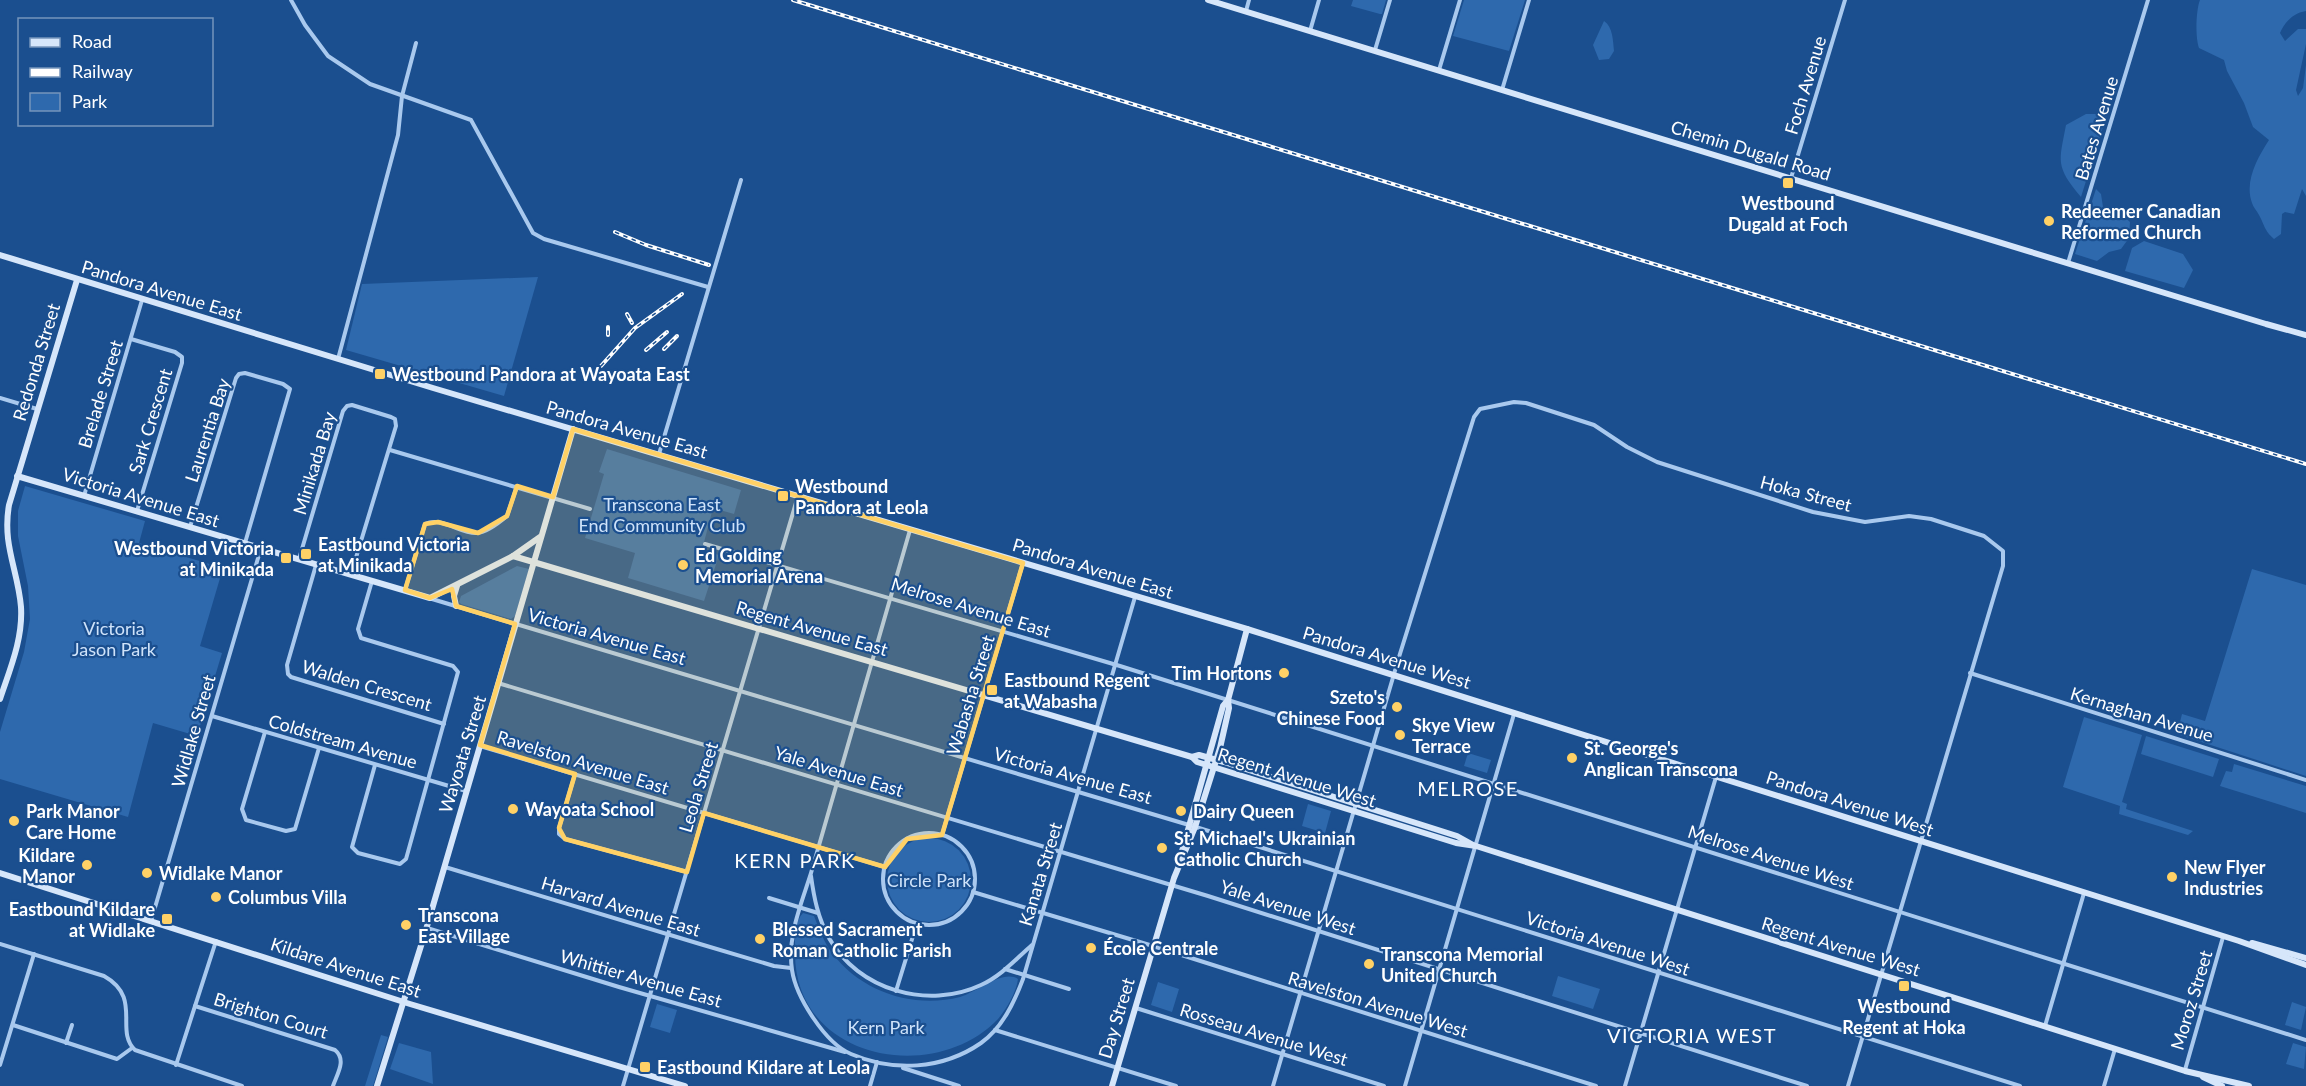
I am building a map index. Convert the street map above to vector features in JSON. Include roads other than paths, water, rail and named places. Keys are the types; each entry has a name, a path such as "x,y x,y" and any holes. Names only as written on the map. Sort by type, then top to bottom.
{"street":[{"path":"291,0 305,25 328,56 370,84 471,120 533,233 708,287"},
{"name":"Chemin Dugald Road","path":"1208,0 2306,337"},
{"path":"1246,12 1249,0"},
{"path":"1310,31 1319,0"},
{"path":"1375,51 1390,0"},
{"path":"1438,70 1460,0"},
{"path":"1502,90 1529,0"},
{"name":"Foch Avenue","path":"1791,178 1845,0"},
{"name":"Bates Avenue","path":"2068,263 2148,0"},
{"path":"338,359 398,135 402,96 416,43"},
{"path":"658,454 741,180"},
{"name":"Pandora Avenue East","path":"0,255 338,359 1247,629"},
{"name":"Redonda Street","path":"0,699 16,651 21,624 20,602 8,549 9,505 76,280"},
{"name":"Brelade Street","path":"84,496 142,300"},
{"name":"Sark Crescent","path":"131,339 175,352 182,357 136,511"},
{"name":"Laurentia Bay","path":"190,527 236,378 239,374 245,373 255,376 288,387 290,393 245,544"},
{"path":"0,398 36,409"},
{"name":"Hoka Street","path":"1394,675 1474,417 1480,409 1514,402 1526,403 1594,425 1627,447 1657,462 1813,512 1865,522 1917,517 1931,519 1984,536 2003,551 2003,566 1848,1086"},
{"name":"Minikada Bay","path":"298,559 345,407 352,405 395,419 396,426 351,574"},
{"name":"Wayoata Street","path":"377,1086 467,791 573,429"},
{"path":"390,450 590,509"},
{"name":"Victoria Avenue East","path":"17,476 1192,826"},
{"path":"405,590 425,524 438,522 481,532 507,516 517,486"},
{"name":"Leola Street","path":"624,1086 798,496"},
{"path":"849,1053 811,1016 798,990 792,968 793,931 910,530"},
{"path":"430,598 513,556 542,536"},
{"name":"Melrose Avenue East","path":"705,544 891,597 1228,700"},
{"name":"Widlake Street","path":"151,921 261,548"},
{"name":"Regent Avenue East","path":"513,556 1192,757"},
{"name":"Wabasha Street","path":"942,835 1023,563"},
{"name":"Walden Crescent","path":"317,564 287,665 288,674 444,724"},
{"path":"372,581 358,629 361,638 458,669 458,676 406,859 400,864 392,864 358,854 352,847 375,765"},
{"path":"456,606 454,596 457,586"},
{"name":"Kanata Street","path":"877,1062 902,1067 942,1062 965,1053 995,1030 1017,995 1135,597"},
{"name":"Pandora Avenue West","path":"1247,629 2223,937 2306,958"},
{"name":"Day Street","path":"1112,1086 1171,885 1211,762 1223,706 1228,700 1247,629"},
{"name":"Kernaghan Avenue","path":"1970,674 2306,780"},
{"path":"1273,1086 1394,675"},
{"name":"Yale Avenue East","path":"498,683 1171,885"},
{"name":"Melrose Avenue West","path":"1228,700 2306,1040"},
{"path":"1405,1086 1515,713"},
{"name":"Coldstream Avenue","path":"212,716 467,791"},
{"path":"265,732 242,809 246,819 286,831 295,829 319,748"},
{"name":"Ravelston Avenue East","path":"480,745 885,867"},
{"name":"Regent Avenue West","path":"1192,757 1197,762 1211,762 1457,836 1476,846 2185,1071 2249,1086"},
{"path":"575,774 559,834 687,873"},
{"path":"1625,1086 1716,777"},
{"name":"Victoria Avenue West","path":"1192,826 2020,1086"},
{"path":"926,833 942,835 958,843 969,857 975,874 973,892 965,906 950,920 934,924 917,923 903,917 890,903 884,885 885,867 892,852 907,839 926,833"},
{"name":"Harvard Avenue East","path":"444,867 774,966 792,968"},
{"name":"Kildare Avenue East","path":"0,873 404,1002 685,1086"},
{"path":"811,873 818,914 830,939 848,962 876,983 896,991 918,995 946,995 981,985 1005,969 1032,944"},
{"name":"Yale Avenue West","path":"1171,885 1808,1086"},
{"path":"973,892 1153,946"},
{"path":"2045,1026 2084,893"},
{"path":"769,898 818,914"},
{"path":"896,991 917,923"},
{"name":"Whittier Avenue East","path":"426,927 877,1062"},
{"name":"Moroz Street","path":"2185,1071 2223,937"},
{"path":"176,1065 216,941"},
{"name":"Pandora Avenue West","path":"2239,941 2306,965"},
{"path":"0,944 104,976 119,987 125,998 132,1048 139,1053 242,1086"},
{"name":"Ravelston Avenue West","path":"1153,946 1596,1086"},
{"path":"0,1065 34,954"},
{"path":"1005,969 1069,988"},
{"name":"Brighton Court","path":"195,1006 335,1050 341,1059 333,1086"},
{"name":"Rosseau Avenue West","path":"1135,1008 1384,1086"},
{"path":"13,1025 117,1059 132,1048"},
{"path":"66,1043 72,1025"},
{"path":"995,1030 1176,1086"},
{"path":"2103,1086 2115,1049"},
{"path":"870,1086 877,1062"},
{"path":"902,1067 959,1086"},
{"name":"Regent Avenue West","path":"2197,1074 2222,1086"}],"railway":[{"path":"793,0 2306,464"},
{"path":"615,232 646,245 709,265"},
{"path":"601,366 635,328 682,294"},
{"path":"627,314 632,323"},
{"path":"608,327 608,335"},
{"path":"646,350 667,332"},
{"path":"664,349 677,336"}],"place":[{"name":"Westbound Dugald at Foch","path":"1788,183"},
{"name":"Redeemer Canadian Reformed Church","path":"2049,221"},
{"name":"Westbound Pandora at Wayoata East","path":"380,374"},
{"name":"Westbound Pandora at Leola","path":"783,496"},
{"name":"Eastbound Victoria at Minikada","path":"306,554"},
{"name":"Westbound Victoria at Minikada","path":"286,558"},
{"name":"Ed Golding Memorial Arena","path":"683,565"},
{"name":"Tim Hortons","path":"1284,673"},
{"name":"Eastbound Regent at Wabasha","path":"992,690"},
{"name":"Szeto's Chinese Food","path":"1397,707"},
{"name":"Skye View Terrace","path":"1400,735"},
{"name":"St. George's Anglican Transcona","path":"1572,758"},
{"name":"Wayoata School","path":"513,809"},
{"name":"Dairy Queen","path":"1181,811"},
{"name":"Park Manor Care Home","path":"14,821"},
{"name":"St. Michael's Ukrainian Catholic Church","path":"1162,848"},
{"name":"Kildare Manor","path":"87,865"},
{"name":"Widlake Manor","path":"147,873"},
{"name":"New Flyer Industries","path":"2172,877"},
{"name":"Columbus Villa","path":"216,897"},
{"name":"Eastbound Kildare at Widlake","path":"167,919"},
{"name":"Transcona East Village","path":"406,925"},
{"name":"Blessed Sacrament Roman Catholic Parish","path":"760,939"},
{"name":"École Centrale","path":"1091,948"},
{"name":"Transcona Memorial United Church","path":"1369,964"},
{"name":"Westbound Regent at Hoka","path":"1904,986"},
{"name":"Eastbound Kildare at Leola","path":"645,1067"}],"district":[{"name":"MELROSE","path":"1468,788"},
{"name":"KERN PARK","path":"795,860"},
{"name":"VICTORIA WEST","path":"1692,1035"}],"park label":[{"name":"Transcona East End Community Club","path":"662,514"},
{"name":"Victoria Jason Park","path":"114,638"},
{"name":"Circle Park","path":"929,880"},
{"name":"Kern Park","path":"886,1027"}]}
